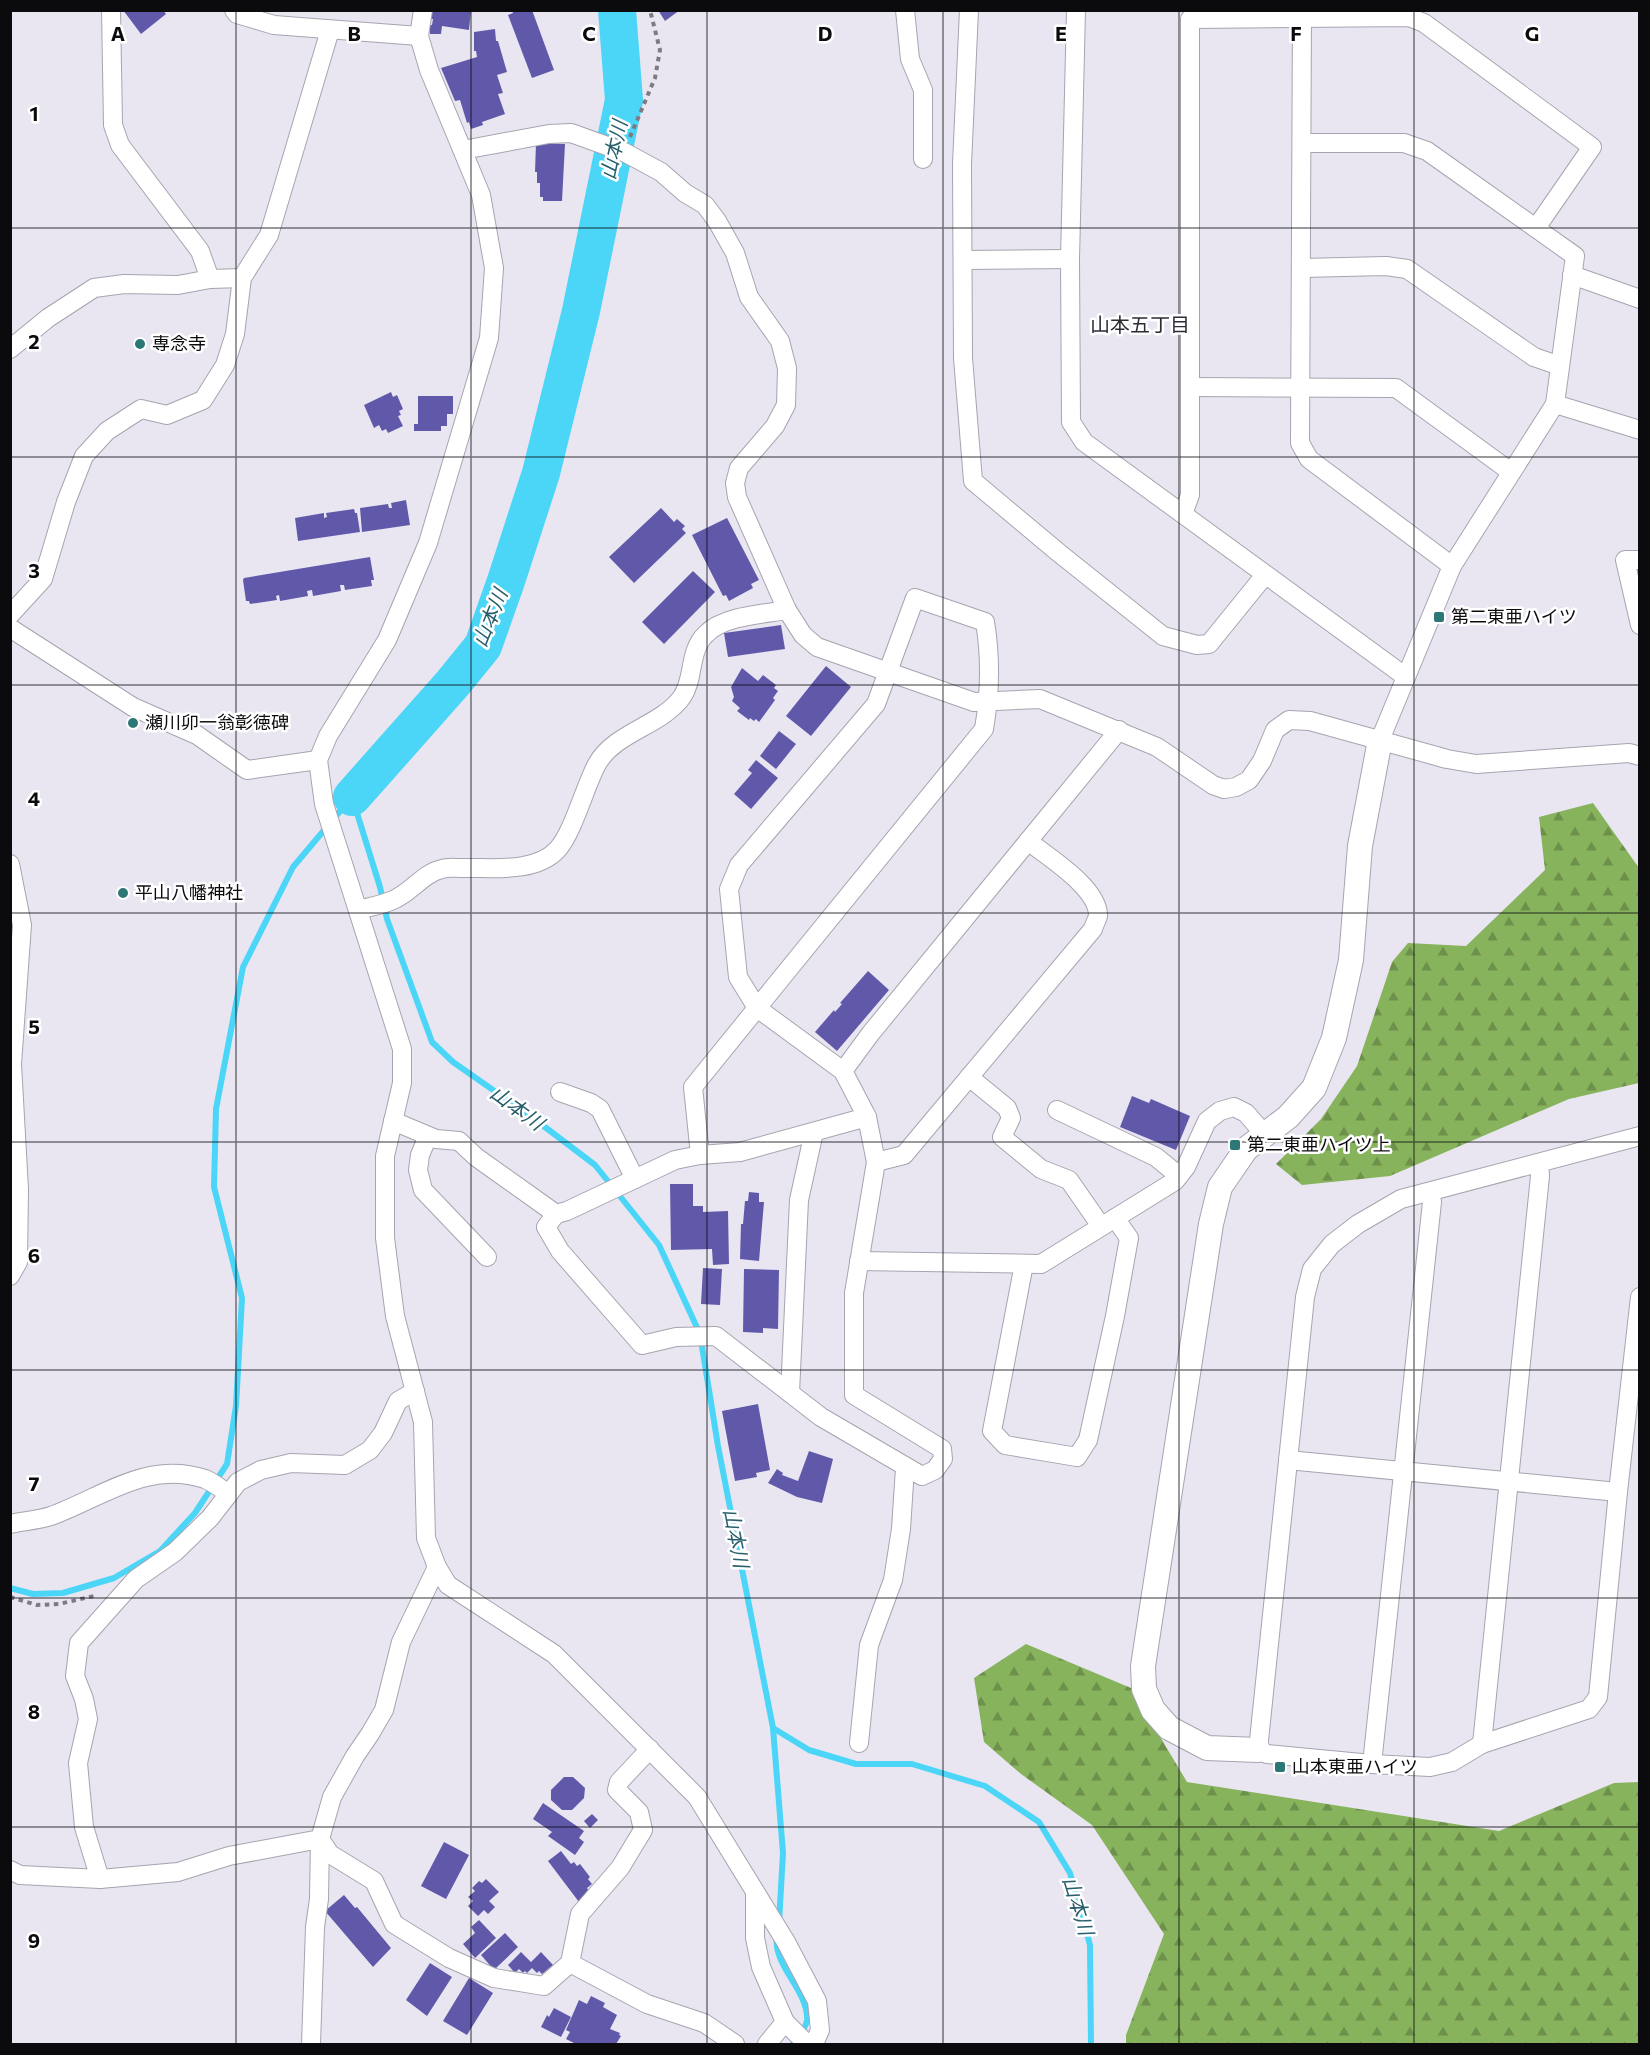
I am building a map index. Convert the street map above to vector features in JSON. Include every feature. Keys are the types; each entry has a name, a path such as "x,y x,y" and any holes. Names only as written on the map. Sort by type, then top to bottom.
{"street":[{"path":"111,10 113,125 120,145 200,250 210,279"},
{"path":"234,10 237,14 274,25 419,36"},
{"path":"423,10 419,36 429,70 481,195 494,268 489,339 428,543 387,640 328,736 318,760 324,804 402,1049 402,1083 385,1156 385,1238 395,1316 423,1422 426,1539 437,1567 448,1585 554,1654 697,1797 786,1942 818,2001 820,2030 814,2044"},
{"path":"905,10 910,59 923,90 923,159"},
{"path":"969,10 962,164 963,358 973,481 1163,636 1197,645 1209,644 1265,574"},
{"path":"1076,10 1070,259 1071,422 1084,442 1406,677"},
{"path":"1182,514 1190,495 1190,19 1302,15 1409,16 1424,23 1592,147 1536,228"},
{"path":"1302,15 1300,442 1310,459 1452,566"},
{"path":"10,615 43,579 66,502 84,456 107,431 141,410 167,415 203,400 225,365 235,334 242,278 269,235 330,30"},
{"path":"463,150 549,134 571,133 622,151 661,172 685,193 705,205 717,221 735,253 749,297 780,341 787,368 786,405 775,426 739,468 735,483 737,497 787,610 803,635 817,647 974,702 1040,699 1157,747 1213,785 1224,789 1236,787 1249,780 1262,760 1275,730 1289,720 1310,721 1447,759 1476,764 1629,753 1640,756"},
{"path":"1302,143 1404,143 1427,151 1575,256 1555,404 1452,566 1380,740 1360,846 1351,960 1334,1038 1314,1088 1288,1117 1246,1149 1220,1187 1211,1224 1143,1666 1144,1689 1153,1710 1169,1728 1207,1748 1258,1750 1267,1754 1430,1767 1452,1762 1482,1744 1589,1709 1598,1697 1640,1297"},
{"path":"963,260 1070,259"},
{"path":"1301,268 1386,266 1407,269 1534,357 1560,366"},
{"path":"1572,275 1640,299"},
{"path":"10,349 48,318 94,288 124,284 178,285 210,279 242,278"},
{"path":"1190,387 1396,388 1511,472"},
{"path":"1555,404 1640,430"},
{"path":"1640,560 1625,560 1640,625"},
{"path":"700,1155 693,1087 757,1008 984,729 989,701 989,645 985,622 915,598 876,704 739,865 729,889 738,976 757,1008 843,1071 867,1117 876,1162 854,1293 854,1395 942,1449 943,1459 935,1470 922,1476 821,1417 716,1335 676,1337 642,1345 560,1251 546,1227 556,1214 567,1211 675,1160 700,1155 740,1152 867,1117"},
{"path":"358,910 394,900 425,877 442,868 519,866 540,862 557,850 567,833 598,762 609,749 671,708 683,696 694,652 705,634 723,622 787,610"},
{"path":"10,628 133,707 197,735 247,770 318,760"},
{"path":"843,1071 871,1033 1119,730"},
{"path":"876,1162 904,1155 1093,929 1098,917 1096,904 1089,890 1028,841"},
{"path":"10,864 22,925 12,1064 13,1142 19,1189 14,1223 18,1262 10,1275"},
{"path":"969,1077 1007,1108 1011,1118 1002,1137 1041,1169 1069,1180 1108,1222 1129,1238 1088,1440 1077,1456 1005,1446 992,1431 1024,1264"},
{"path":"560,1092 591,1103 600,1109 634,1179"},
{"path":"859,1261 1041,1264 1175,1181 1186,1167 1207,1121 1220,1111 1234,1107 1246,1113 1265,1135"},
{"path":"1057,1110 1156,1157 1179,1176"},
{"path":"393,1121 436,1139 459,1141 476,1157 556,1214"},
{"path":"790,1393 799,1200 814,1132"},
{"path":"429,1136 420,1155 418,1170 423,1190 487,1257"},
{"path":"1258,1750 1305,1297 1312,1269 1332,1245 1358,1224 1401,1199 1640,1136"},
{"path":"1482,1744 1540,1176 1539,1162"},
{"path":"1372,1764 1432,1202 1430,1192"},
{"path":"100,1879 84,1827 78,1763 88,1719 84,1699 75,1676 79,1643 136,1580 175,1552 210,1518 238,1482 261,1470 291,1463 345,1465 370,1450 383,1433 398,1401 415,1391"},
{"path":"1288,1460 1618,1492"},
{"path":"859,1743 869,1645 893,1580 901,1529 905,1468"},
{"path":"10,1524 50,1517 133,1480 156,1473 178,1474 206,1480 229,1494"},
{"path":"311,2044 320,1839 332,1797 384,1710 400,1642 437,1567"},
{"path":"320,1839 330,1854 374,1881 394,1923 449,1958 494,1978 544,1986 570,1963 580,1914 620,1868 643,1830 639,1812 617,1790 619,1782 650,1749"},
{"path":"10,1870 20,1875 100,1879 178,1872 229,1856 320,1839"},
{"path":"755,1891 755,1938 761,1967 785,2022 807,2044"},
{"path":"570,1963 647,2004 704,2023 735,2044"},
{"path":"767,2044 785,2022"}],"path":[{"path":"622,151 655,78 660,50 650,10"},
{"path":"10,1597 37,1605 59,1604 95,1596"}],"green space":[{"path":"1593,803 1639,868 1639,1083 1569,1099 1390,1176 1302,1185 1276,1164 1321,1119 1357,1066 1392,962 1408,943 1466,946 1545,870 1539,817"},
{"path":"1026,1644 1131,1688 1187,1782 1499,1831 1614,1783 1639,1782 1639,2044 1126,2044 1126,2035 1164,1934 1092,1825 1021,1774 984,1742 974,1678"}],"building":[{"path":"123,10 163,10 166,14 141,34"},
{"path":"432,10 471,10 469,30 442,26 441,34 430,34"},
{"path":"512,10 532,10 554,70 532,78 508,15 513,13"},
{"path":"658,10 680,10 665,21"},
{"path":"495,29 496,41 498,41 507,72 497,75 503,93 498,94 505,114 482,122 483,125 471,129 460,100 455,101 441,68 477,57 474,51 474,32"},
{"path":"536,143 565,144 562,201 543,201 543,197 540,197 540,183 537,183 537,172 535,172"},
{"path":"391,392 393,397 397,395 403,409 399,411 401,415 398,416 403,426 388,433 386,429 382,431 379,425 374,428 364,405"},
{"path":"418,396 453,396 453,414 447,414 447,426 441,426 441,431 414,431 414,424 418,424"},
{"path":"406,500 410,525 362,532 360,508 388,504 389,508 392,508 391,503"},
{"path":"661,508 674,522 677,519 685,526 682,529 686,533 634,583 609,557"},
{"path":"354,509 357,513 360,532 298,541 295,518 324,513 324,518 327,517 326,513"},
{"path":"727,518 759,580 751,584 753,588 729,601 726,595 723,596 692,535"},
{"path":"370,557 374,580 371,580 372,586 345,590 344,585 340,585 341,591 313,596 312,590 307,591 308,596 280,601 279,595 276,596 277,600 250,604 246,601 244,578"},
{"path":"693,571 715,592 664,644 642,622"},
{"path":"781,625 785,649 728,657 724,633"},
{"path":"826,666 851,687 811,736 786,716"},
{"path":"742,668 758,681 763,675 776,685 774,688 778,691 773,698 775,700 759,722 756,719 754,721 750,718 749,720 737,711 740,708 732,701 734,697 731,687"},
{"path":"779,731 796,744 776,769 760,756"},
{"path":"756,760 778,778 751,809 734,794 752,773 748,770"},
{"path":"868,971 889,990 837,1051 815,1032 842,1004 840,1003"},
{"path":"1132,1096 1149,1103 1151,1099 1190,1116 1176,1150 1120,1127"},
{"path":"670,1184 693,1184 693,1206 703,1206 703,1212 728,1211 729,1264 713,1265 712,1249 671,1250"},
{"path":"749,1192 759,1193 759,1202 764,1202 759,1261 740,1259 741,1224 743,1224 745,1201 748,1201"},
{"path":"703,1268 722,1269 720,1305 701,1304"},
{"path":"744,1269 779,1270 778,1329 763,1328 763,1333 743,1332"},
{"path":"758,1404 770,1470 756,1473 757,1477 735,1481 722,1411"},
{"path":"809,1451 833,1459 822,1503 797,1497 768,1483 777,1469 783,1473 782,1475 798,1481"},
{"path":"564,1777 573,1777 585,1788 584,1798 572,1810 562,1810 551,1800 551,1790"},
{"path":"543,1803 584,1831 579,1838 584,1842 575,1855 548,1836 552,1832 533,1819"},
{"path":"592,1814 598,1820 590,1828 584,1821"},
{"path":"444,1842 469,1855 446,1899 421,1886"},
{"path":"561,1851 571,1864 574,1862 577,1866 580,1864 590,1877 588,1879 592,1884 587,1888 590,1893 579,1902 548,1861"},
{"path":"486,1879 499,1892 489,1901 495,1907 488,1914 484,1910 478,1916 468,1906 473,1901 468,1897 475,1891 472,1888 479,1881 482,1883"},
{"path":"344,1895 391,1948 373,1967 325,1911"},
{"path":"479,1920 496,1938 475,1958 463,1944 475,1933 471,1927"},
{"path":"505,1933 518,1947 494,1970 481,1955"},
{"path":"521,1952 531,1962 541,1952 553,1965 542,1974 532,1968 527,1973 519,1969 515,1973 508,1965"},
{"path":"430,1963 452,1977 427,2016 406,2000"},
{"path":"469,1978 493,1993 467,2035 443,2021"},
{"path":"591,1996 605,2003 603,2007 617,2015 610,2029 620,2033 621,2036 616,2044 576,2044 566,2039 570,2032 566,2030 579,2000 587,2004"},
{"path":"554,2008 571,2017 561,2037 541,2027 547,2015 549,2017"}],"waterway":[{"name":"山本川","path":"352,797 483,646 506,581 541,473 581,311 624,100 617,10"},
{"name":"山本川","path":"352,797 380,887 387,919 432,1042 453,1062 595,1165 659,1245 700,1334 718,1446 773,1728 809,1750 856,1764 912,1764 985,1786 1039,1822 1070,1873 1090,1945 1091,2044"},
{"path":"10,1588 33,1594 63,1593 114,1578 160,1551 195,1513 227,1464 236,1406 242,1298 214,1187 216,1109 243,967 293,867 352,797"},
{"path":"773,1728 783,1853 779,1923"},
{"path":"777,1936 780,1957 806,2009 806,2023 802,2033 793,2044"}],"place":[{"name":"専念寺","path":"140,344"},
{"name":"第二東亜ハイツ","path":"1439,617"},
{"name":"瀬川卯一翁彰徳碑","path":"133,723"},
{"name":"平山八幡神社","path":"123,893"},
{"name":"第二東亜ハイツ上","path":"1235,1145"},
{"name":"山本東亜ハイツ","path":"1280,1767"}],"district":[{"name":"山本五丁目","path":"1140,325"}]}
